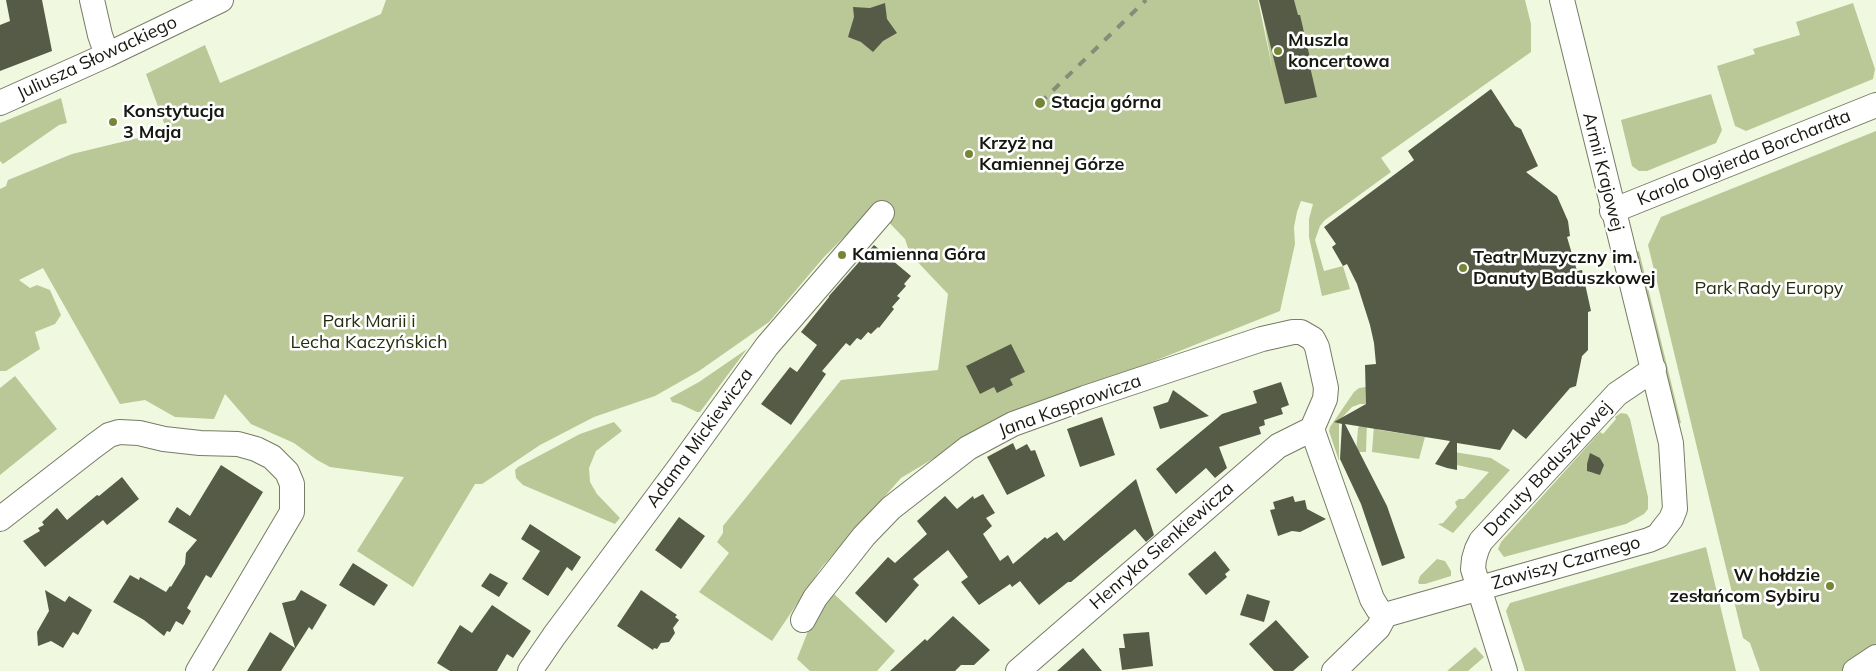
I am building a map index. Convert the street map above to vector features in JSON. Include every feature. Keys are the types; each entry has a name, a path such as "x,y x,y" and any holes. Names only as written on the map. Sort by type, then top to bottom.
{"street":[{"path":"92,0 107,55"},
{"name":"Juliusza Słowackiego","path":"0,103 107,55 221,0"},
{"name":"Armii Krajowej","path":"1562,0 1612,211 1654,369 1671,444 1676,499 1672,519"},
{"name":"Karola Olgierda Borchardta","path":"1612,211 1876,105"},
{"name":"Adama Mickiewicza","path":"530,671 767,346 882,213"},
{"name":"Jana Kasprowicza","path":"803,620 815,598 864,536 891,508 968,448 1012,424 1262,339 1301,332 1313,339 1317,347 1326,388 1325,399 1312,429"},
{"name":"Danuty Baduszkowej","path":"1478,588 1473,569 1474,559 1481,541 1617,394 1654,369"},
{"path":"1312,429 1372,599 1378,609 1385,615"},
{"name":"Henryka Sienkiewicza","path":"1018,671 1278,446 1312,429"},
{"path":"0,519 94,446 119,432 139,433 164,439 200,443 238,444 256,449 272,457 287,472 292,484 292,512 198,671"},
{"name":"Zawiszy Czarnego","path":"1505,671 1478,588 1649,540 1658,536 1672,519"},
{"path":"1334,671 1378,628 1385,615 1478,588"},
{"path":"1855,671 1876,657"}],"green space":[{"name":"Park Marii i Lecha Kaczyńskich","path":"386,0 1258,0 1273,72 1260,0 1525,0 1531,24 1531,52 1381,158 1391,172 1325,220 1320,226 1315,240 1324,271 1343,266 1350,289 1322,296 1309,237 1309,219 1313,204 1301,201 1294,227 1295,244 1280,311 981,430 901,478 821,568 772,641 699,592 729,553 717,542 723,533 723,526 841,380 938,370 948,294 910,254 905,239 874,207 824,257 769,322 699,371 655,396 594,417 540,445 482,484 475,484 413,587 357,551 404,477 330,467 294,443 251,424 225,394 214,419 175,417 145,400 120,404 43,268 19,280 30,288 37,285 50,290 61,315 55,324 35,332 40,349 6,371 0,371 0,189 6,186 8,180 72,154 167,131 146,74 205,45 220,83 381,14"},
{"path":"1853,3 1875,69 1873,79 1746,131 1735,126 1717,66 1755,54 1753,49 1800,35 1796,22"},
{"path":"1711,94 1722,130 1716,143 1647,171 1639,171 1632,166 1621,120"},
{"path":"61,98 67,123 59,125 3,164 0,161 0,123"},
{"name":"Park Rady Europy","path":"1876,131 1876,671 1760,671 1750,643 1743,638 1648,245 1661,217"},
{"path":"1639,251 1681,423 1677,424 1634,252"},
{"path":"747,349 700,412 672,402 670,398 699,382"},
{"path":"15,376 57,429 0,475 0,388"},
{"path":"1366,387 1375,404 1360,404 1352,407 1339,421 1339,461 1329,431 1330,427 1354,392 1359,388"},
{"path":"1621,413 1627,414 1630,419 1648,497 1648,509 1644,514 1626,524 1504,557 1498,549 1501,542 1600,432 1603,434 1616,419 1615,417","holes":["1600,458 1603,465 1601,471 1594,473 1589,472 1587,467 1589,459"]},
{"path":"614,422 622,431 596,451 589,468 590,482 597,494 620,518 615,524 523,485 516,478 515,470 518,467 580,434"},
{"path":"1367,422 1366,452 1356,452 1358,428 1361,424"},
{"path":"1374,425 1379,430 1425,437 1419,459 1372,452"},
{"path":"1454,452 1491,458 1510,470 1453,533 1438,524 1443,523 1457,507 1455,502 1459,499 1464,499 1489,472 1457,465"},
{"path":"1706,547 1736,671 1525,671 1506,611 1510,603"},
{"path":"1437,559 1445,561 1451,571 1451,576 1419,584 1420,576"},
{"path":"833,593 895,651 877,671 810,671 797,659 814,616"},
{"path":"1475,647 1484,657 1468,671 1447,671"}],"building":[{"path":"6,0 42,0 52,51 0,71 0,25 10,21"},
{"name":"Muszla koncertowa","path":"1259,0 1294,0 1298,15 1300,15 1317,97 1285,104"},
{"path":"885,3 887,19 897,33 883,41 873,52 861,42 848,37 854,17 853,7 870,8"},
{"name":"Teatr Muzyczny im. Danuty Baduszkowej","path":"1491,89 1515,126 1521,129 1538,166 1526,172 1557,196 1568,221 1570,236 1567,237 1577,271 1582,270 1591,311 1588,312 1588,350 1582,356 1576,386 1570,388 1526,439 1513,429 1500,450 1457,443 1457,470 1435,464 1450,441 1345,424 1387,506 1405,558 1382,566 1361,504 1340,459 1342,424 1334,422 1366,404 1365,365 1376,364 1374,343 1357,284 1347,264 1343,266 1332,247 1336,244 1324,227 1414,160 1408,151"},
{"path":"874,245 911,276 904,284 906,286 897,296 900,298 892,307 894,309 879,328 871,334 868,332 861,340 857,338 850,346 846,343 822,371 826,374 791,425 761,404 790,367 797,372 817,345 801,332 829,296"},
{"path":"1011,344 1025,372 1010,379 1013,385 997,393 994,387 980,394 966,366"},
{"path":"1281,382 1289,405 1281,408 1283,414 1264,420 1265,425 1259,427 1261,434 1219,447 1227,468 1215,478 1206,468 1176,494 1156,469 1222,414 1257,403 1253,391"},
{"path":"1173,390 1209,416 1160,429 1153,407 1168,402"},
{"path":"1102,417 1115,455 1080,467 1067,429"},
{"path":"1013,443 1016,450 1027,444 1031,451 1035,450 1045,476 1007,495 987,457"},
{"path":"1590,453 1600,458 1604,465 1600,475 1587,471"},
{"path":"221,465 263,492 211,578 206,575 187,608 191,611 183,625 176,621 170,632 167,631 164,636 144,620 113,602 130,575 139,580 140,577 166,592 171,587 185,564 186,553 197,540 168,522 177,507 190,516"},
{"path":"122,477 139,499 107,525 103,520 45,567 23,541 40,531 38,528 44,525 42,522 57,508 67,520"},
{"path":"1136,479 1154,535 1146,542 1135,529 1071,582 1068,582 1039,605 1020,581 1012,587 1010,584 979,605 961,582 968,577 948,550 913,579 919,585 886,623 855,593 888,557 895,563 927,534 917,521 945,496 957,509 973,496 974,499 983,494 995,513 986,518 992,526 983,534 1000,561 1008,555 1013,564 1045,537 1047,539 1057,532 1064,541"},
{"path":"1293,496 1295,502 1305,500 1307,509 1326,519 1300,532 1292,531 1278,536 1270,510 1275,509 1273,502"},
{"path":"679,517 705,536 681,569 655,550"},
{"path":"530,524 581,557 572,571 567,567 548,596 522,579 540,551 521,539"},
{"path":"1215,551 1230,570 1225,574 1227,577 1206,595 1188,574"},
{"path":"353,563 388,585 374,606 339,585"},
{"path":"490,573 508,583 499,597 481,586"},
{"path":"45,590 65,602 69,596 92,610 78,635 73,632 63,648 51,641 38,646 37,632 49,611"},
{"path":"301,590 327,605 312,630 309,627 281,671 247,671 270,632 295,648 282,603 295,600"},
{"path":"641,590 677,615 675,617 679,620 673,628 675,633 669,642 661,643 657,649 654,648 653,650 617,626"},
{"path":"1247,594 1270,601 1264,622 1240,615"},
{"path":"492,605 531,631 513,658 507,654 497,671 450,671 437,663 460,625 472,633"},
{"path":"953,616 990,650 974,665 961,665 955,671 890,671 925,639 927,641"},
{"path":"1276,620 1309,657 1293,671 1274,671 1249,644"},
{"path":"1149,632 1153,666 1122,670 1119,648 1125,648 1123,634"},
{"path":"1083,648 1102,671 1057,671"}],"railway":[{"path":"1040,103 1146,0"}],"place":[{"name":"Muszla koncertowa","path":"1278,51"},
{"name":"Stacja górna","path":"1040,103"},
{"name":"Konstytucja 3 Maja","path":"113,122"},
{"name":"Krzyż na Kamiennej Górze","path":"969,154"},
{"name":"Kamienna Góra","path":"842,255"},
{"name":"Teatr Muzyczny im. Danuty Baduszkowej","path":"1463,268"},
{"name":"W hołdzie zesłańcom Sybiru","path":"1830,586"}]}
